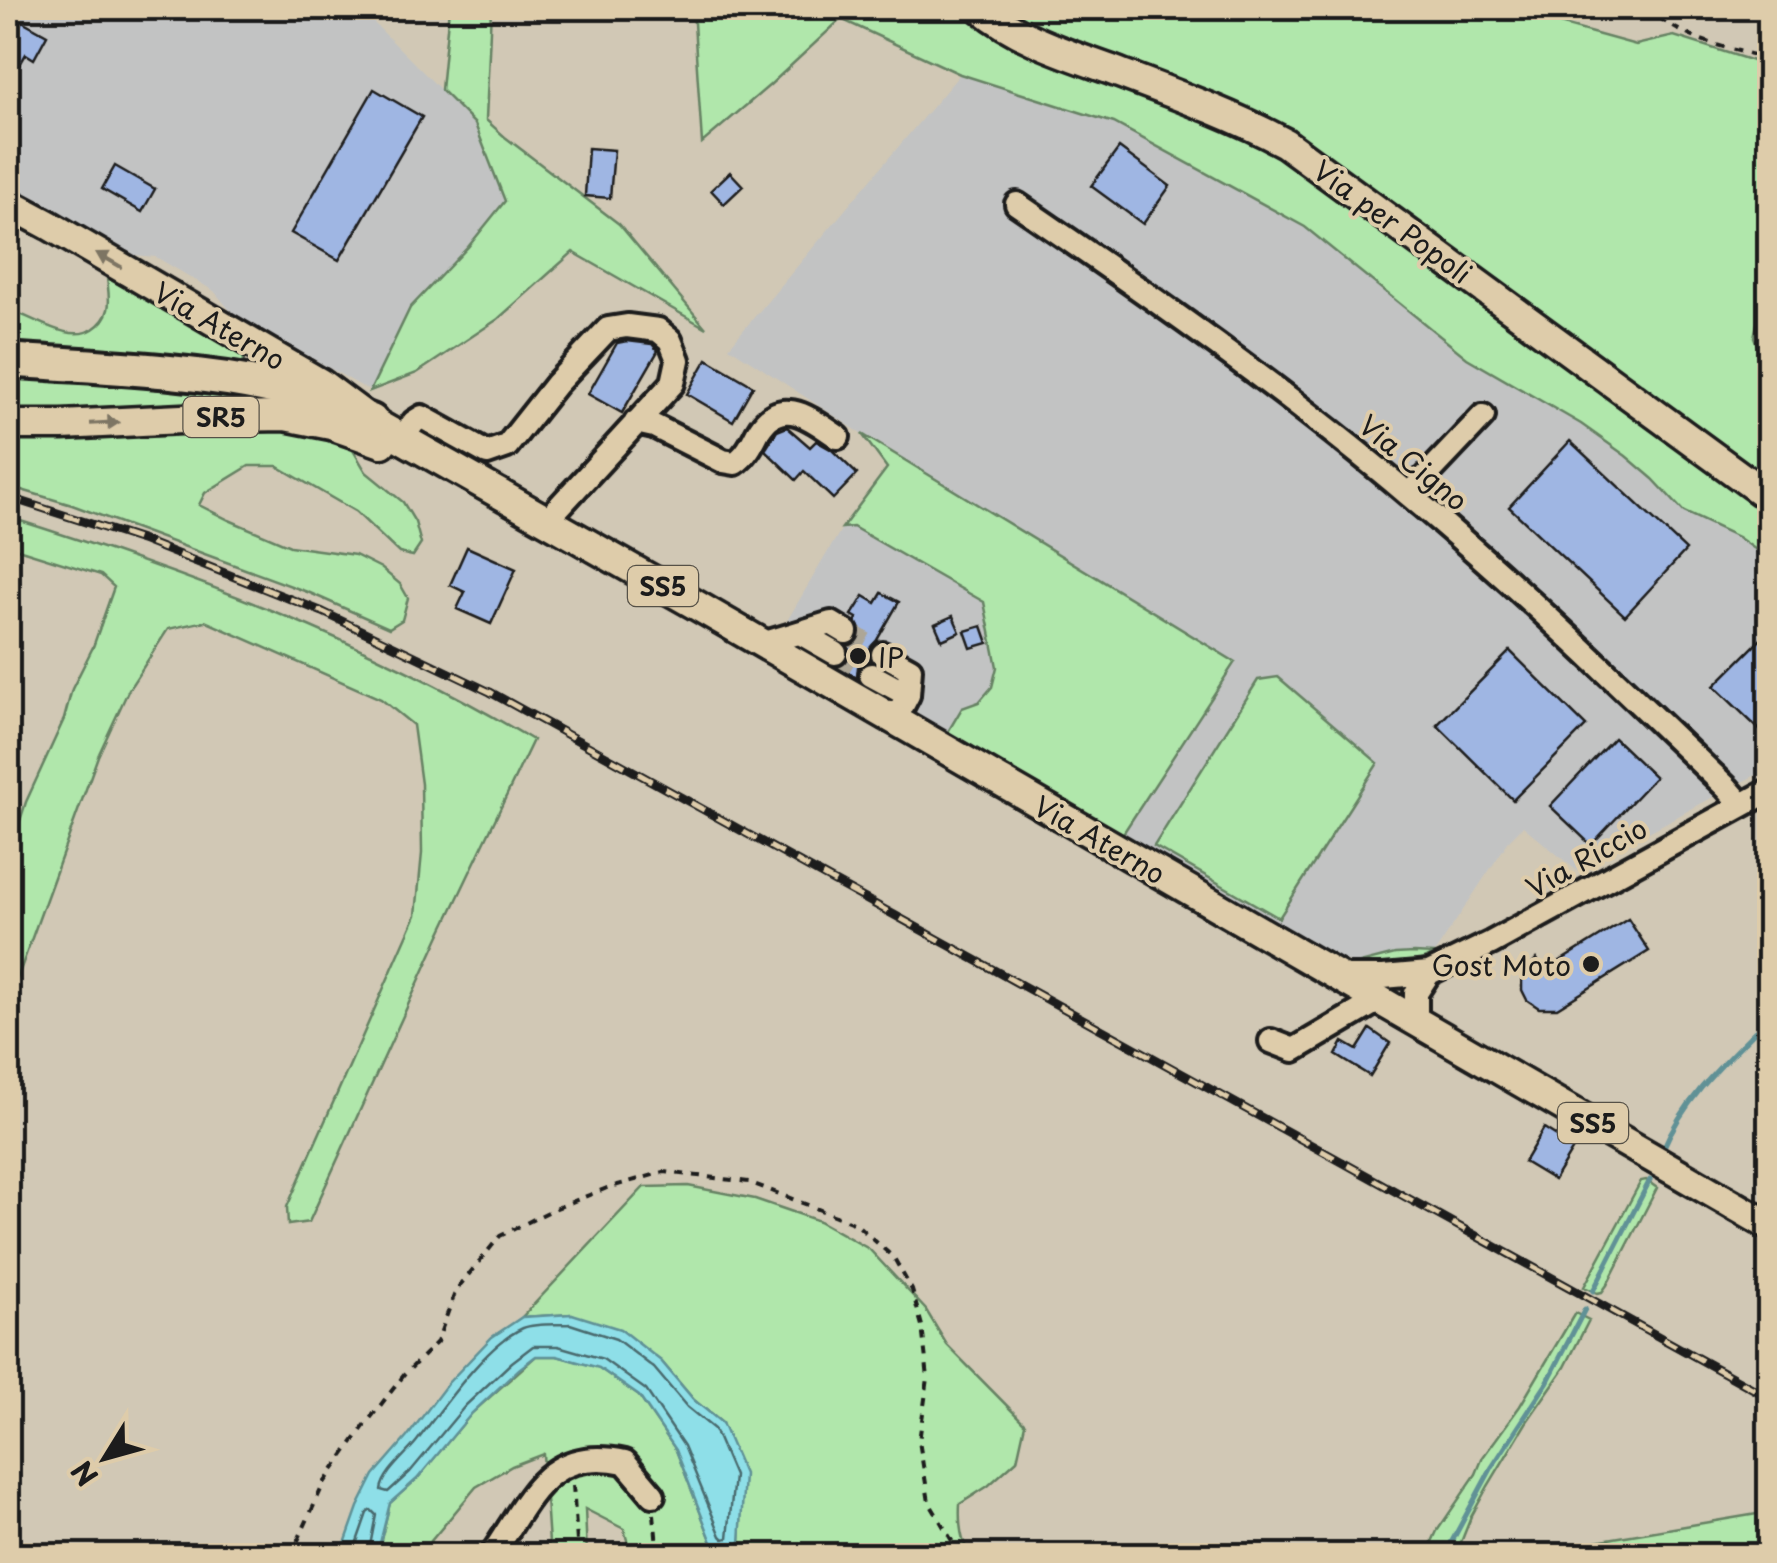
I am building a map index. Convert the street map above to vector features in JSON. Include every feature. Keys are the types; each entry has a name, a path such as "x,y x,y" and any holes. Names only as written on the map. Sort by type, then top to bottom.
{"highway":[{"path":"8,360 250,383 307,396 371,421"}],"main road":[{"name":"Via per Popoli","path":"982,8 1039,43 1248,123 1286,143 1770,498"},
{"name":"Via Aterno","path":"19,209 320,384 371,421 762,644 902,708 1340,977 1770,1226"},
{"name":"Via Aterno","path":"8,425 285,416 330,424 408,451 430,453"}],"lane":[{"name":"Via Cigno","path":"1017,204 1238,358 1410,494 1582,649 1742,804"},
{"path":"403,438 414,422 422,418 487,452 507,446 556,384 608,329 627,326 658,330 670,340 678,360 672,383 547,520"},
{"path":"636,422 654,426 723,461 735,463 743,458 769,417 782,411 794,411 838,437"},
{"path":"1410,494 1483,416"},
{"path":"762,644 831,624 841,643"},
{"path":"883,654 910,669 902,708"},
{"path":"871,674 902,708"},
{"name":"Via Riccio","path":"1340,977 1429,972 1522,926 1770,790"},
{"path":"1416,1021 1416,993 1429,972"},
{"path":"1271,1041 1294,1050 1379,1000"},
{"path":"492,1556 530,1496 557,1469 596,1458 625,1462 653,1495"}],"path":[{"path":"1647,8 1694,39 1770,59"},
{"path":"290,1556 324,1484 404,1375 437,1342 456,1290 500,1236 607,1188 664,1172 749,1182 856,1224 894,1258 912,1290 922,1326 928,1378 919,1441 929,1502 961,1556"},
{"path":"572,1464 578,1556"},
{"path":"653,1495 658,1556"}],"shaded area":[{"path":"8,8 359,8 475,124 505,201 410,308 370,391 233,314 214,291 156,257 123,254 8,186"},
{"path":"960,74 1114,123 1305,227 1467,358 1581,424 1653,479 1684,512 1738,537 1769,559 1769,768 1577,871 1523,826 1510,839 1434,954 1417,962 1358,965 946,735 778,636 842,528 887,468 862,434 729,347"}],"green space":[{"path":"449,8 491,8 486,120 619,224 706,328 573,252 498,319 417,373 370,391 410,308 505,201 475,124 441,90"},
{"path":"693,8 967,8 989,27 1281,151 1769,508 1769,559 1738,537 1684,512 1653,479 1581,424 1467,358 1305,227 1114,123 960,74 841,19 702,143"},
{"path":"996,8 1518,8 1549,21 1636,45 1674,36 1769,66 1769,290 1762,302 1754,337 1769,377 1769,486 1314,151 1043,34"},
{"path":"107,278 236,348 243,356 242,367 8,348 8,310 62,331 83,333 93,329 107,312"},
{"path":"8,373 236,393 238,401 232,408 8,416"},
{"path":"262,423 344,435 366,472 403,502 415,522 421,544 413,556 399,553 356,512 277,466 249,466 205,493 199,505 290,546 355,555 381,568 400,584 408,598 402,620 389,628 310,593 72,505 8,486 8,432"},
{"path":"862,434 1235,662 1122,835 946,735 962,708 979,702 992,687 997,667 984,602 853,527 842,528 887,468"},
{"path":"8,517 144,562 277,613 407,671 533,740 309,1222 288,1225 287,1207 416,915 422,853 421,784 413,725 381,699 205,621 168,629 129,689 98,756 8,1004 8,858 26,802 64,719 72,689 93,647 114,587 101,575 8,546"},
{"path":"1278,677 1378,763 1279,918 1154,846 1258,680"},
{"path":"1395,954 1434,954 1396,967 1356,964"},
{"path":"1641,1181 1657,1188 1607,1285 1597,1293 1584,1287"},
{"path":"688,1186 755,1199 819,1221 869,1249 926,1310 947,1345 1025,1424 1017,1460 960,1504 962,1538 971,1555 742,1555 741,1520 722,1423 694,1400 661,1361 572,1314 522,1317 644,1187"},
{"path":"1575,1313 1589,1320 1565,1367 1488,1486 1456,1555 1426,1555 1437,1531 1520,1406"},
{"path":"536,1356 557,1356 598,1367 639,1396 676,1450 717,1555 631,1555 624,1529 585,1509 587,1555 544,1555 549,1543 543,1454 476,1487 423,1555 377,1556 390,1503 417,1479 472,1413"},
{"path":"1769,1512 1769,1555 1518,1555 1530,1552"}],"water":[{"path":"572,1314 620,1329 661,1361 694,1400 722,1423 744,1474 742,1555 717,1555 676,1450 639,1396 599,1368 557,1356 536,1356 472,1413 417,1479 390,1503 377,1555 341,1555 374,1475 447,1384 492,1337 522,1317"}],"building":[{"path":"22,21 47,35 34,59 26,54 19,66 8,60 8,46"},
{"path":"374,89 422,117 339,260 291,233"},
{"path":"588,148 614,150 610,198 585,196"},
{"path":"1119,148 1170,186 1143,224 1091,186"},
{"path":"115,166 155,189 142,212 102,189"},
{"path":"730,172 743,186 724,204 711,190"},
{"path":"617,343 652,344 658,351 622,413 588,394"},
{"path":"707,359 753,386 733,421 687,394"},
{"path":"787,427 810,447 816,441 832,450 857,474 833,499 804,471 796,480 765,450 777,431"},
{"path":"1570,441 1686,550 1625,616 1509,507"},
{"path":"467,547 516,569 491,624 457,609 465,592 450,585"},
{"path":"882,593 899,602 870,648 870,660 858,667 857,678 839,667 850,654 848,646 861,633 857,618 852,615 864,596 876,603"},
{"path":"953,616 960,632 942,640 935,624"},
{"path":"982,626 988,643 971,648 965,631"},
{"path":"1770,630 1770,740 1714,686"},
{"path":"1510,651 1586,726 1513,800 1437,725"},
{"path":"1614,738 1655,777 1591,845 1550,806"},
{"name":"Gost Moto","path":"1628,919 1649,951 1557,1008 1539,1008 1527,1000 1522,976 1536,959 1544,971"},
{"path":"1370,1029 1390,1043 1370,1076 1336,1055 1343,1042 1357,1050"},
{"path":"1544,1128 1574,1147 1554,1180 1524,1162"}],"waterway":[{"path":"1663,1149 1696,1094 1770,1016"},
{"path":"1593,1291 1650,1180"},
{"path":"1444,1556 1492,1467 1547,1383 1585,1309"}],"tunnel":[{"path":"846,632 883,654"},
{"path":"835,653 871,675"}],"railway":[{"path":"8,497 144,541 323,612 490,692 1770,1398"}],"place":[{"name":"IP","path":"858,656"},
{"name":"Gost Moto","path":"1591,964"}]}
